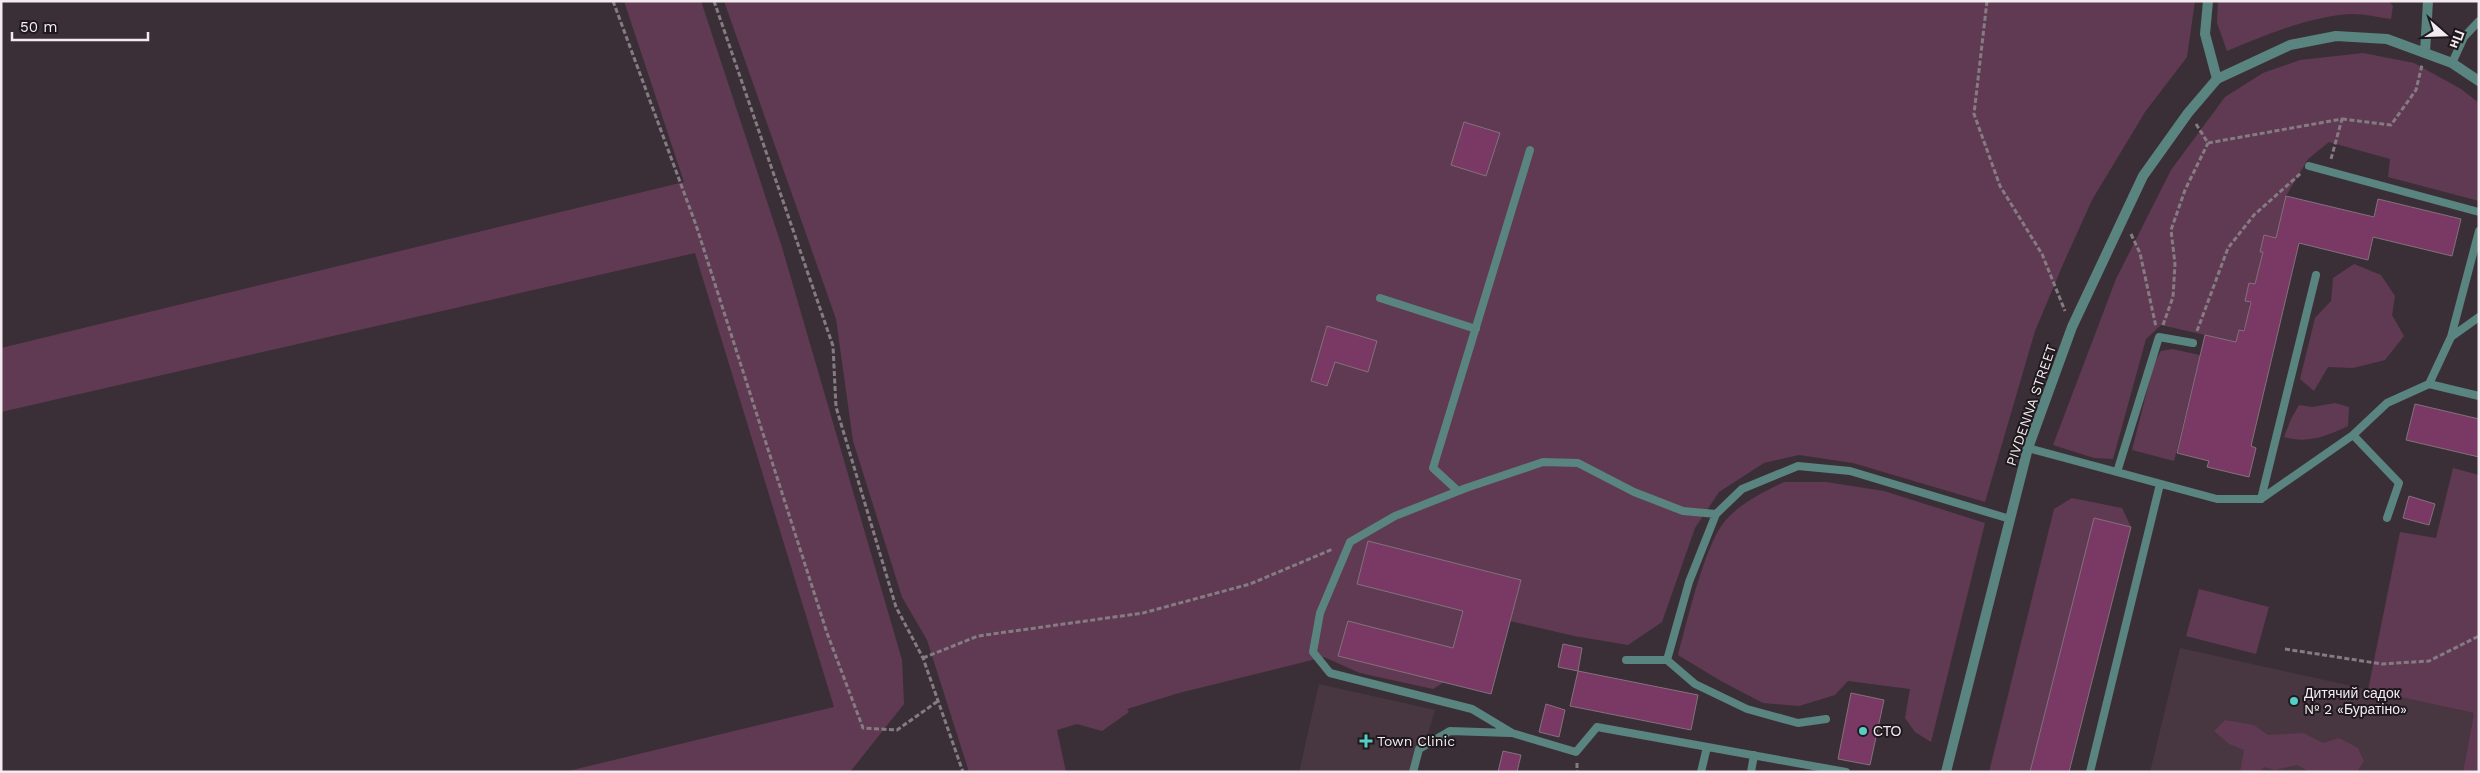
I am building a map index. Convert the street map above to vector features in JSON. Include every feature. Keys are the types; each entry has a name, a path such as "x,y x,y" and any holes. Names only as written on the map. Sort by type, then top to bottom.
{"street":[{"path":"2208,1 2205,34 2217,79 2290,45 2336,36 2386,39 2452,63 2479,81"},
{"path":"2426,52 2428,1"},
{"name":"PIVDENNA STREET","path":"1946,772 2028,448 2072,327 2143,176 2188,113 2217,79"}],"lane":[{"path":"2452,63 2464,37 2479,22"},
{"path":"1458,491 1433,468 1530,150"},
{"path":"2308,166 2479,212"},
{"path":"2429,384 2451,337 2479,231"},
{"path":"2260,499 2316,275"},
{"path":"1380,298 1476,329"},
{"path":"2451,337 2479,317"},
{"path":"2117,472 2159,337 2193,343"},
{"path":"2028,448 2217,499 2260,499 2353,435 2387,403 2429,384 2479,396"},
{"path":"2353,435 2400,483 2387,518"},
{"path":"1512,733 1472,708 1330,673 1313,652 1320,613 1350,542 1395,516 1458,491 1543,462 1578,463 1634,492 1682,511 1716,514"},
{"path":"1668,660 1689,582 1716,514 1742,489 1798,466 1850,471 2010,519"},
{"path":"2090,772 2160,484"},
{"path":"1626,660 1668,660 1695,684 1747,709 1798,723 1826,718"},
{"path":"1413,772 1418,749 1450,731 1512,733 1576,752 1596,727 1846,772"},
{"path":"1701,772 1708,747"},
{"path":"1751,772 1754,756"}],"path":[{"path":"613,1 696,225 827,632 863,728 897,730 938,701"},
{"path":"714,1 833,346 836,407 896,607 923,658 963,772"},
{"path":"1987,1 1974,114 2000,186 2042,254 2072,327"},
{"path":"2208,143 2342,119 2391,124 2416,90 2426,52"},
{"path":"2188,113 2208,143"},
{"path":"2328,171 2342,119"},
{"path":"2159,337 2174,297 2175,264 2171,230 2185,190 2208,143"},
{"path":"2193,343 2228,248 2254,215 2308,166"},
{"path":"2123,218 2140,253 2159,337"},
{"path":"923,658 978,636 1143,613 1250,584 1350,542"},
{"path":"2286,649 2382,664 2410,663 2429,661 2479,636"}],"shaded area":[{"path":"624,1 701,1 781,244 902,660 904,704 850,772 564,772 834,707 695,253 1,412 1,348 684,182"},
{"path":"724,1 2195,1 2187,57 2145,112 2092,200 2035,331 1985,502 1853,463 1799,455 1764,463 1719,492 1695,528 1662,622 1628,645 1574,636 1510,621 1521,580 1475,568 1444,682 1433,689 1360,673 1324,657 1179,693 1127,709 1129,712 1102,731 1077,724 1057,730 1066,772 969,772 927,640 902,597 853,441 836,319"},
{"path":"2218,1 2389,1 2393,6 2391,19 2352,14 2320,18 2288,27 2227,51 2217,23"},
{"path":"2363,53 2414,63 2461,89 2479,103 2479,201 2388,177 2390,159 2329,142 2308,159 2286,196 2276,238 2264,235 2260,251 2263,252 2255,284 2249,283 2250,299 2246,321 2236,342 2161,325 2146,339 2113,459 2094,458 2053,445 2116,279 2171,170 2225,97 2263,73 2300,60"},
{"path":"2354,264 2381,275 2395,296 2392,315 2404,336 2385,360 2353,368 2328,367 2314,391 2300,379 2315,318 2331,301 2333,278"},
{"path":"2172,349 2200,355 2174,461 2132,450 2154,363 2161,351"},
{"path":"2335,403 2349,407 2348,426 2317,438 2301,440 2284,437 2299,405 2312,407"},
{"path":"2453,468 2479,475 2479,772 2463,772 2474,713 2368,690 2400,532 2436,538"},
{"path":"1784,482 1826,482 1884,491 1985,523 1931,742 1915,732 1905,718 1910,689 1848,681 1835,695 1799,706 1763,703 1678,655 1704,564 1718,531 1726,520 1739,508"},
{"path":"2072,498 2122,508 2131,527 2030,772 1989,772 2054,509"},
{"path":"2199,589 2269,607 2256,654 2186,636"},
{"name":"Дитячий садок № 2 «Буратіно»","path":"2180,648 2474,713 2463,772 2150,772"},
{"name":"Town Clinic","path":"1319,684 1435,710 1417,772 1299,772"},
{"path":"2225,720 2254,725 2268,735 2304,733 2323,743 2339,738 2358,748 2364,761 2357,772 2310,772 2297,765 2275,770 2264,767 2260,772 2240,772 2244,750 2229,744 2214,731"}],"building":[{"path":"1464,122 1500,133 1486,176 1451,165"},
{"path":"2286,196 2374,217 2378,199 2461,219 2452,256 2373,237 2368,260 2299,243 2251,446 2256,448 2249,477 2207,467 2209,461 2177,453 2205,335 2236,342 2239,330 2244,331 2251,302 2245,301 2249,283 2255,284 2263,252 2260,252 2264,235 2276,238"},
{"path":"1327,326 1377,341 1368,372 1335,362 1327,386 1311,381"},
{"path":"2415,404 2479,419 2479,457 2406,440"},
{"path":"2409,496 2435,504 2429,525 2403,518"},
{"path":"2094,518 2131,527 2069,772 2030,772"},
{"path":"1368,541 1521,580 1491,694 1338,656 1348,621 1453,648 1463,611 1357,584"},
{"path":"1563,644 1582,648 1578,671 1558,667"},
{"path":"1578,671 1698,695 1691,730 1570,706"},
{"path":"1851,693 1884,700 1870,765 1838,759"},
{"path":"1546,704 1565,710 1559,737 1539,732"},
{"path":"1503,751 1521,755 1517,772 1498,772"}],"place":[{"name":"Дитячий садок № 2 «Буратіно»","path":"2294,701"},
{"name":"СТО","path":"1863,731"},
{"name":"Town Clinic","path":"1366,741"}]}
